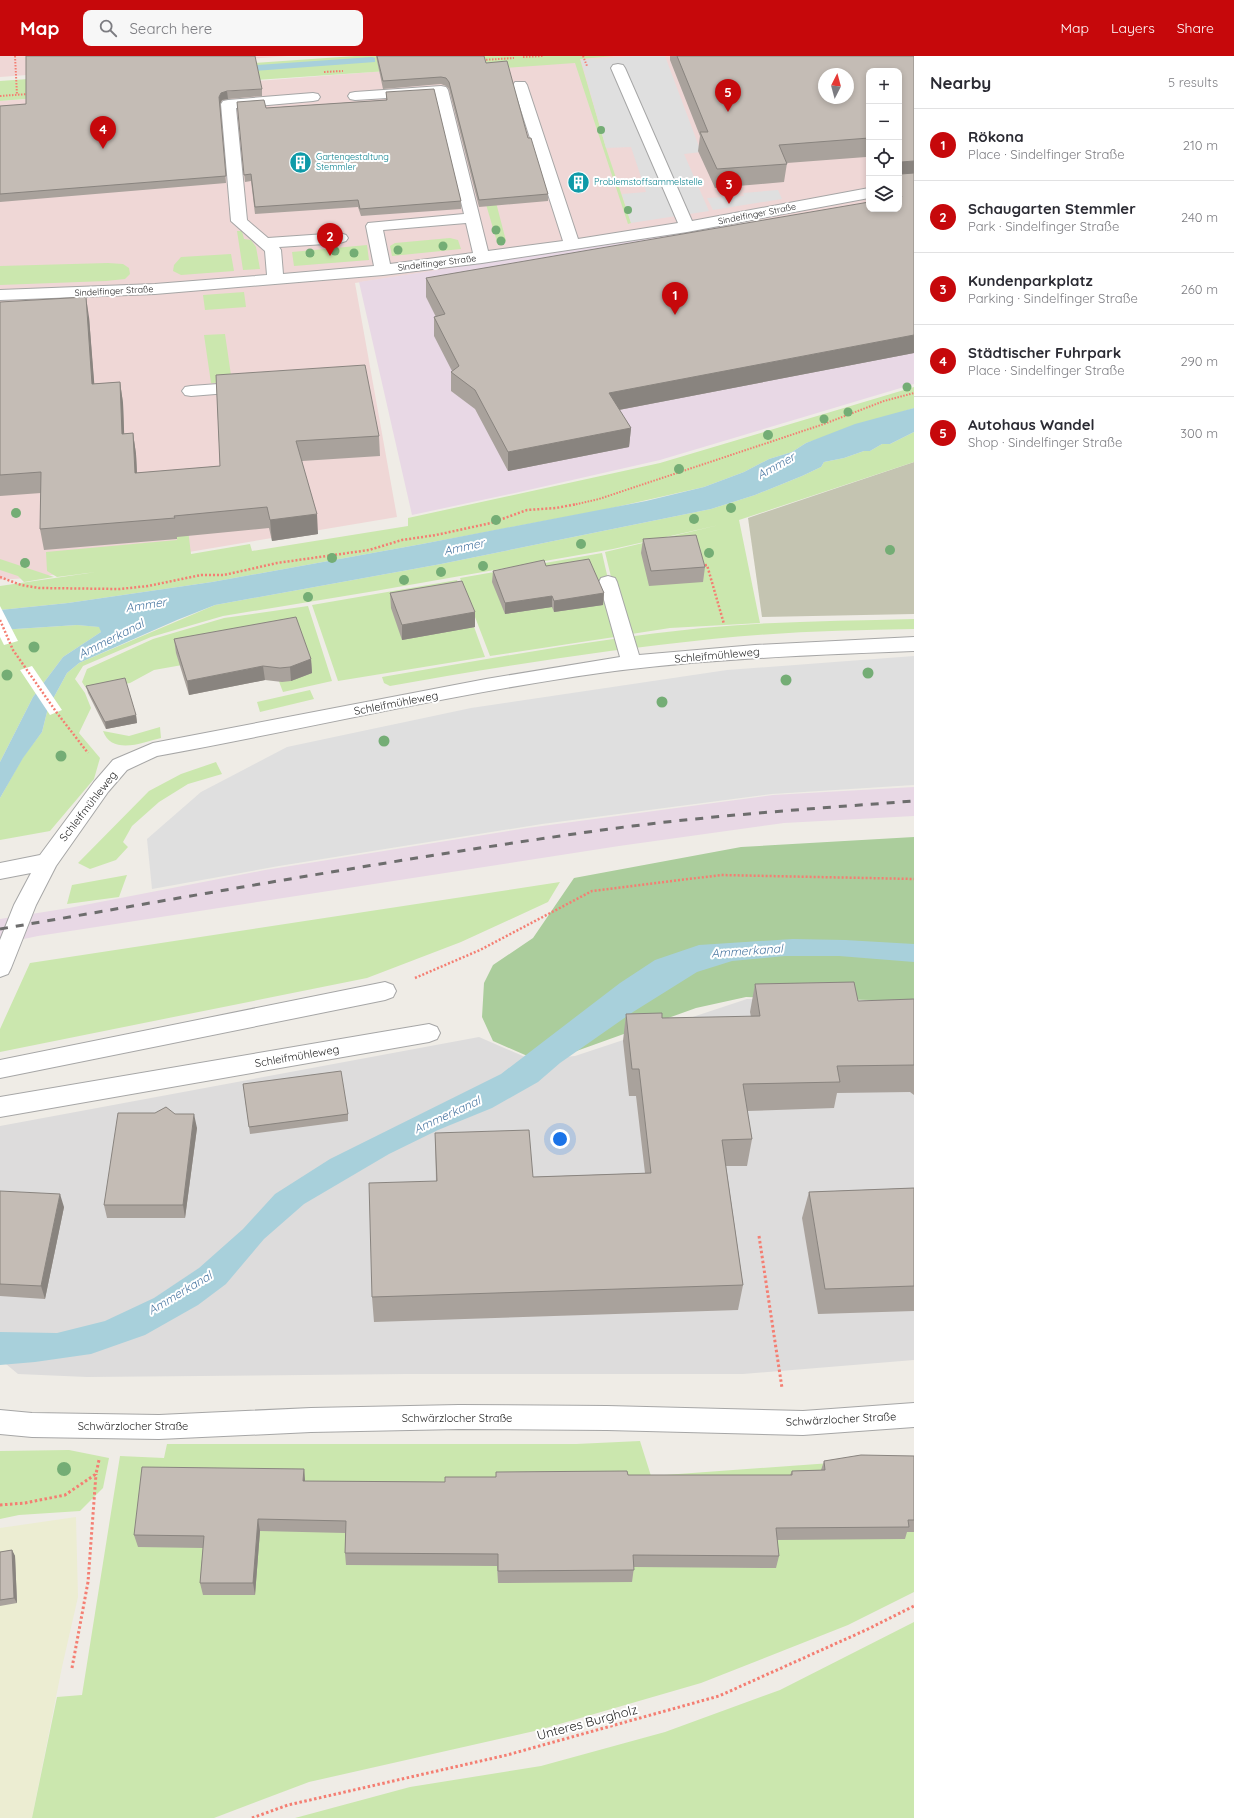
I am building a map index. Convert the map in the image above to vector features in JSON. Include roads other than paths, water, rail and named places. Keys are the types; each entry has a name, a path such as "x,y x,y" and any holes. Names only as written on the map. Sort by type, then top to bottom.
{"street":[{"path":"618,68 687,227"},
{"path":"520,85 572,245"},
{"path":"355,96 441,90 482,258"},
{"path":"275,280 272,250 240,221 228,104 313,97"},
{"name":"Sindelfinger Straße","path":"0,295 155,289 383,270 482,258 687,227 866,194"},
{"path":"383,270 374,226 472,218"},
{"path":"264,243 340,238"},
{"path":"192,391 262,386"},
{"path":"608,582 632,664"},
{"name":"Schleifmühleweg","path":"0,968 25,905 47,862 101,787 120,765 153,750 471,688 599,667 733,653 914,644"},
{"path":"0,871 47,862"},
{"path":"0,1069 385,991"},
{"name":"Schleifmühleweg","path":"0,1107 429,1033"},
{"name":"Schwärzlocher Straße","path":"0,1422 32,1426 158,1427 311,1420 459,1417 607,1418 803,1423 914,1415"}],"water":[{"path":"914,408 914,432 890,444 882,444 870,451 864,451 844,458 824,462 821,467 802,476 755,495 711,509 441,564 215,605 177,620 79,663 67,673 48,708 42,732 23,758 0,798 0,762 33,697 63,657 101,632 99,627 77,625 0,630 0,610 68,603 212,582 646,501 704,487 744,472 769,459 792,452 806,443 855,424"},
{"name":"Ammerkanal","path":"793,939 914,944 914,962 839,956 785,956 732,961 697,972 633,1012 560,1063 538,1082 492,1108 438,1130 389,1154 304,1204 264,1239 226,1284 198,1305 145,1335 91,1354 35,1362 0,1365 0,1332 57,1333 105,1321 154,1298 199,1268 243,1229 275,1194 330,1159 501,1074 620,983 655,960 699,945"}],"waterway":[{"path":"242,69 372,60"}],"railway":[{"path":"0,929 371,865 595,831 715,817 914,801"}],"place":[{"name":"Autohaus Wandel","path":"728,112"},
{"name":"Städtischer Fuhrpark","path":"103,149"},
{"name":"Gartengestaltung Stemmler","path":"300,162"},
{"name":"Problemstoffsammelstelle","path":"579,182"},
{"name":"Kundenparkplatz","path":"729,204"},
{"name":"Schaugarten Stemmler","path":"330,256"},
{"name":"Rökona","path":"675,315"}],"water label":[{"name":"Ammer","path":"776,466"},
{"name":"Ammer","path":"464,547"},
{"name":"Ammer","path":"146,605"}]}
